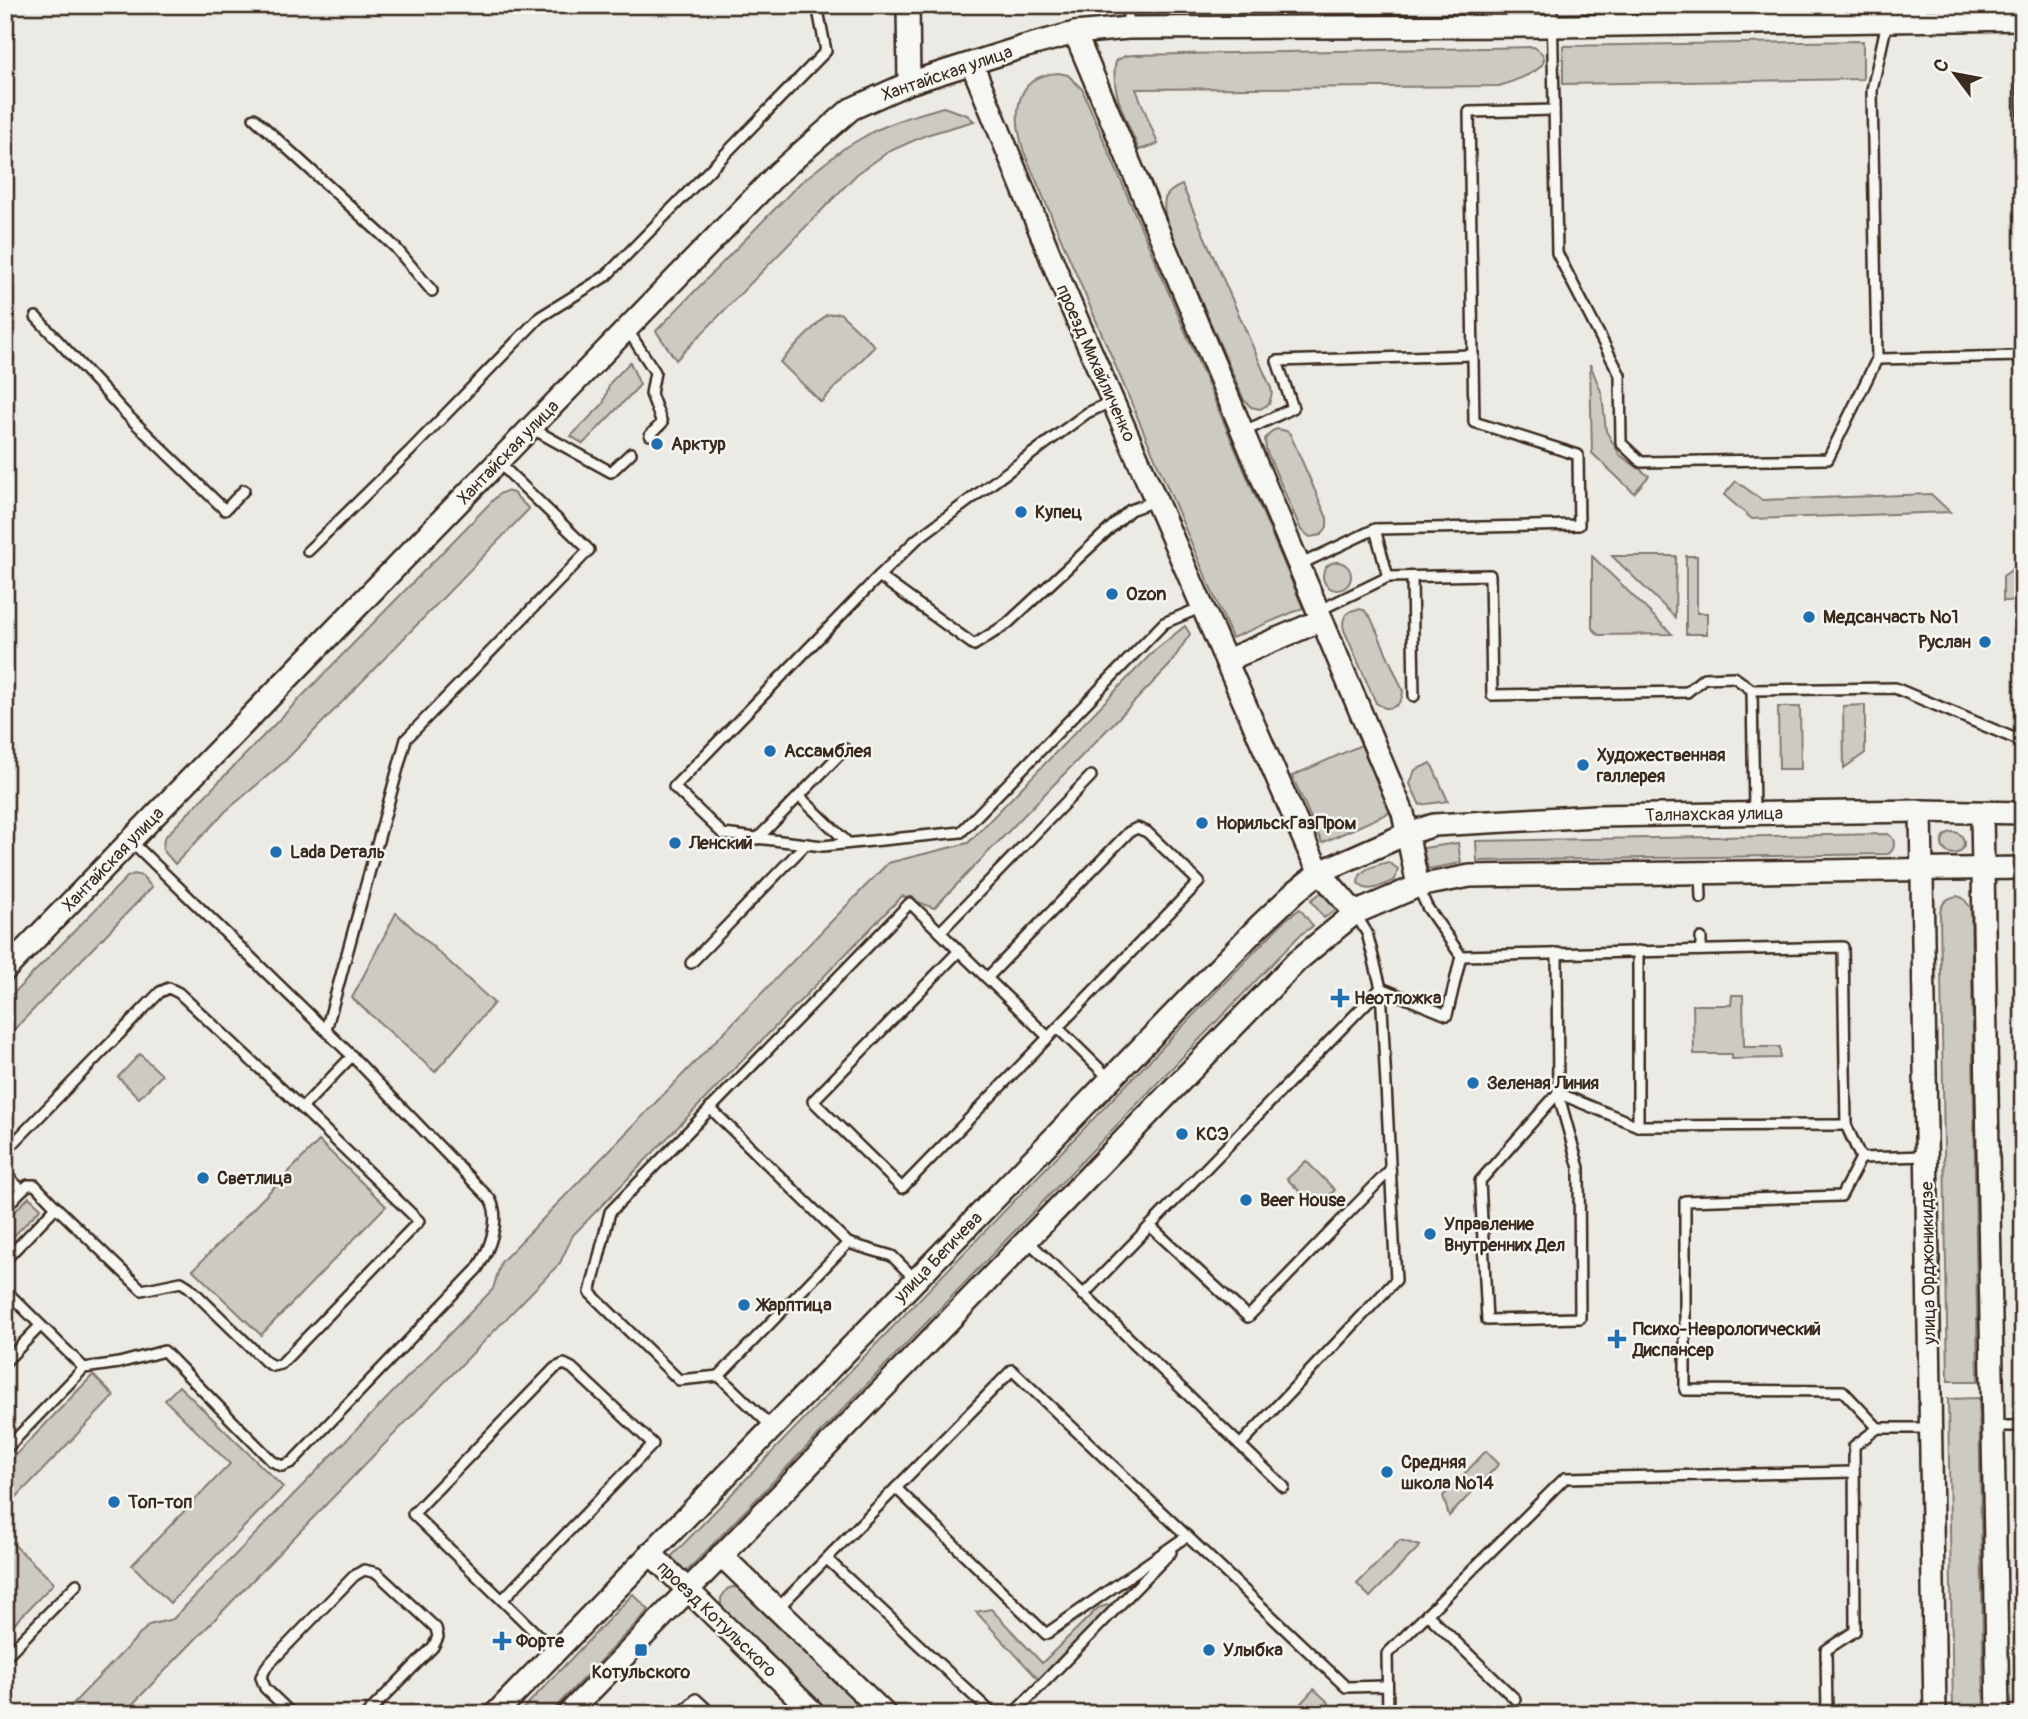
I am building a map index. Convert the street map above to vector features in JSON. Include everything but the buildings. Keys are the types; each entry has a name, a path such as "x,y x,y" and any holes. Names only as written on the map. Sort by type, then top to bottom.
{"street":[{"path":"908,5 909,83"},
{"name":"Хантайская улица","path":"5,970 778,173 851,109 909,83 1023,47 1075,33 1128,28 1552,16 1888,21 1917,13 2022,19"},
{"path":"1075,33 1403,813 1418,886"},
{"name":"проезд Михайличенко","path":"972,64 1065,292 1309,851 1320,872 1355,913"},
{"path":"1227,660 1320,615"},
{"name":"Талнахская улица","path":"1406,834 1434,825 1596,816 1921,811 2023,813"},
{"name":"улица Орджоникидзе","path":"1921,811 1935,1714"},
{"path":"1982,813 1998,1714"},
{"name":"улица Бегичева","path":"495,1714 1259,926 1320,872 1406,834"},
{"path":"568,1714 1297,961 1355,913 1418,886 1470,876 2023,868"},
{"name":"проезд Котульского","path":"650,1553 815,1714"},
{"path":"721,1555 885,1714"}],"lane":[{"path":"308,551 410,452 540,317 606,276 826,51 817,5"},
{"path":"1128,5 1128,28"},
{"path":"1552,16 1557,253 1620,375 1621,443 1641,462 1828,459 1877,359 1872,90 1888,21"},
{"path":"2022,19 2023,147"},
{"path":"1299,565 1375,529 1579,525 1578,455 1474,422 1469,112 1554,110"},
{"path":"254,118 395,247 432,291"},
{"path":"36,317 127,415 225,510 244,490"},
{"path":"627,329 655,372 651,394 662,423 650,435"},
{"path":"1243,432 1293,408 1276,361 1473,355"},
{"path":"1877,359 2023,356"},
{"path":"1113,401 1087,413 928,531 879,576 674,787 723,834 823,846 961,832 1164,624 1203,607"},
{"path":"531,428 611,472 631,453"},
{"path":"326,1030 406,739 589,550 498,461"},
{"path":"879,576 974,645 1007,624 1130,510 1156,500"},
{"path":"1375,529 1388,577"},
{"path":"1320,615 1388,577 1490,575 1492,695 1687,692 1704,678 1734,677 1752,690 1895,688 2023,742"},
{"path":"1412,577 1415,696"},
{"path":"1752,690 1754,814"},
{"path":"757,839 845,749"},
{"path":"940,932 1091,776"},
{"path":"799,796 848,843"},
{"path":"959,951 813,1101 902,1188 1199,882 1147,832 1137,828 1129,832 987,978"},
{"path":"5,1450 84,1368 119,1363 164,1351 272,1461 282,1466 292,1462 477,1269 491,1240 495,1213 490,1199 326,1030 131,841"},
{"path":"691,963 806,844"},
{"path":"1700,873 1700,898"},
{"path":"1381,988 1447,1015 1461,956 1427,908 1418,886"},
{"path":"848,1243 719,1376 680,1380 590,1293 610,1212 910,903 1048,1037"},
{"path":"1240,1445 1396,1280 1381,988 1367,933 1355,913"},
{"path":"1701,938 1702,950"},
{"path":"1461,956 1843,947 1846,1125 1861,1158"},
{"path":"1638,951 1638,1126"},
{"path":"1557,953 1558,1093 1578,1168 1580,1318 1487,1320 1480,1181 1558,1093"},
{"path":"5,1152 160,992 169,988 179,993 302,1108 419,1222 281,1364 273,1366 181,1282 142,1290 34,1185 28,1185 5,1208"},
{"path":"1083,1295 1381,988"},
{"path":"1058,1028 1111,1079"},
{"path":"302,1108 352,1056"},
{"path":"1558,1093 1638,1126 1846,1125"},
{"path":"710,1108 848,1243 892,1256 916,1280"},
{"path":"1861,1158 1927,1156"},
{"path":"1861,1158 1841,1196 1685,1200 1685,1390 1843,1391 1878,1428"},
{"path":"1150,1226 1248,1317 1390,1170"},
{"path":"5,1174 22,1191"},
{"path":"5,1260 56,1207"},
{"path":"1027,1240 1284,1487"},
{"path":"5,1290 84,1368"},
{"path":"5,1362 40,1326"},
{"path":"502,1600 653,1444 572,1368 564,1364 555,1367 413,1514 502,1600 555,1651"},
{"path":"777,1609 1012,1370 1346,1687 1387,1686"},
{"path":"719,1376 772,1428"},
{"path":"1993,1426 2023,1426"},
{"path":"1827,1714 1826,1650 1854,1630 1854,1446 1878,1428 1931,1427"},
{"path":"1388,1714 1387,1654 1564,1478 1854,1472"},
{"path":"896,1488 1046,1634 1187,1536"},
{"path":"1013,1714 1187,1536"},
{"path":"827,1559 993,1714"},
{"path":"292,1714 265,1688 261,1677 267,1666 354,1576 364,1570 376,1573 436,1628 438,1637 433,1647 368,1714"},
{"path":"5,1657 77,1584"},
{"path":"1427,1615 1515,1699"},
{"path":"681,1714 696,1699 712,1714"}],"shaded area":[{"path":"1863,41 1863,79 1563,84 1563,46"},
{"path":"1534,47 1542,54 1544,60 1541,66 1534,72 1499,86 1136,89 1158,144 1139,150 1121,107 1115,84 1116,61 1134,55"},
{"path":"1058,73 1068,75 1082,89 1303,608 1232,638 1024,152 1018,113 1024,90 1043,76"},
{"path":"943,107 967,115 974,121 926,135 888,152 857,174 676,360 656,331 800,183 843,149 876,130"},
{"path":"1182,185 1271,388 1269,404 1260,409 1251,407 1244,400 1166,220 1165,198"},
{"path":"840,313 875,346 821,402 780,362 826,315"},
{"path":"630,362 640,385 583,444 571,436 603,404 610,383"},
{"path":"1590,364 1602,394 1606,431 1620,455 1649,476 1634,493 1592,453"},
{"path":"1277,429 1290,434 1327,518 1327,527 1321,535 1310,537 1301,530 1266,450 1265,439"},
{"path":"1736,481 1762,500 1931,494 1950,512 1752,519 1724,495"},
{"path":"506,491 513,493 529,509 285,761 226,811 175,864 163,850 164,838 499,494"},
{"path":"1592,556 1672,634 1599,635 1592,628"},
{"path":"1612,556 1676,556 1675,617"},
{"path":"1686,556 1697,556 1697,613 1707,613 1707,634 1686,634"},
{"path":"1337,562 1347,566 1351,576 1347,586 1337,590 1327,586 1323,576 1327,566"},
{"path":"2023,562 2023,601 2003,601 2003,576"},
{"path":"1358,609 1364,610 1371,618 1403,691 1395,706 1385,708 1376,703 1344,630 1345,616"},
{"path":"1185,626 1190,634 1169,666 934,908 902,896 573,1235 560,1263 123,1714 63,1714 149,1625 173,1619 493,1289 501,1262 888,863 968,843 1154,651"},
{"path":"1865,705 1865,753 1844,768 1843,706"},
{"path":"1778,707 1800,707 1801,769 1779,769"},
{"path":"1361,745 1391,812 1322,843 1292,776"},
{"path":"1431,763 1448,801 1420,805 1410,784 1415,770"},
{"path":"1953,832 1961,835 1964,843 1961,851 1953,854 1945,851 1942,843 1945,835"},
{"path":"1888,834 1894,844 1888,854 1477,861 1476,841"},
{"path":"1458,843 1461,863 1428,869 1423,848"},
{"path":"1388,862 1398,869 1395,880 1371,889 1358,883 1365,871"},
{"path":"134,874 142,876 152,887 5,1039 5,1002 127,877"},
{"path":"1325,890 1338,908 1324,918 1311,900"},
{"path":"1957,896 1963,898 1971,908 1978,1381 1948,1381 1940,913 1945,902"},
{"path":"1300,909 1313,926 1300,935 688,1570 684,1572 669,1559 1285,920"},
{"path":"396,913 494,1003 435,1072 352,998"},
{"path":"1732,995 1743,995 1744,1047 1780,1047 1780,1058 1732,1059 1732,1054 1694,1054 1693,1005 1731,1005"},
{"path":"140,1054 162,1075 139,1098 118,1077"},
{"path":"319,1141 386,1206 261,1335 193,1270"},
{"path":"1306,1161 1335,1190 1316,1208 1287,1179"},
{"path":"29,1197 41,1208 5,1245 5,1221"},
{"path":"93,1375 114,1396 5,1509 5,1466"},
{"path":"179,1386 283,1487 170,1603 132,1565 230,1464 165,1400"},
{"path":"1979,1398 1984,1714 1953,1714 1948,1399"},
{"path":"1486,1451 1499,1464 1449,1516 1443,1496"},
{"path":"5,1536 54,1583 5,1633"},
{"path":"1400,1540 1420,1546 1370,1597 1357,1584"},
{"path":"742,1588 872,1714 829,1714 721,1609 721,1598 727,1589"},
{"path":"633,1594 649,1610 549,1714 518,1714"},
{"path":"1120,1601 1041,1682 976,1612 991,1609 1042,1663 1098,1608"},
{"path":"1314,1689 1329,1703 1330,1714 1291,1714"}],"place":[{"name":"Арктур","path":"657,444"},
{"name":"Купец","path":"1021,512"},
{"name":"Ozon","path":"1112,594"},
{"name":"Медсанчасть №1","path":"1809,617"},
{"name":"Руслан","path":"1985,642"},
{"name":"Ассамблея","path":"770,751"},
{"name":"Художественная галлерея","path":"1583,765"},
{"name":"НорильскГазПром","path":"1202,823"},
{"name":"Ленский","path":"675,843"},
{"name":"Lada Dеталь","path":"276,852"},
{"name":"Неотложка","path":"1340,998"},
{"name":"Зеленая Линия","path":"1473,1083"},
{"name":"КСЭ","path":"1182,1134"},
{"name":"Светлица","path":"203,1178"},
{"name":"Beer House","path":"1246,1200"},
{"name":"Управление Внутренних Дел","path":"1430,1234"},
{"name":"Жарптица","path":"744,1305"},
{"name":"Психо-Неврологический Диспансер","path":"1617,1339"},
{"name":"Средняя школа №14","path":"1387,1472"},
{"name":"Топ-топ","path":"114,1502"},
{"name":"Форте","path":"502,1641"},
{"name":"Котульского","path":"641,1650"},
{"name":"Улыбка","path":"1209,1650"}]}
